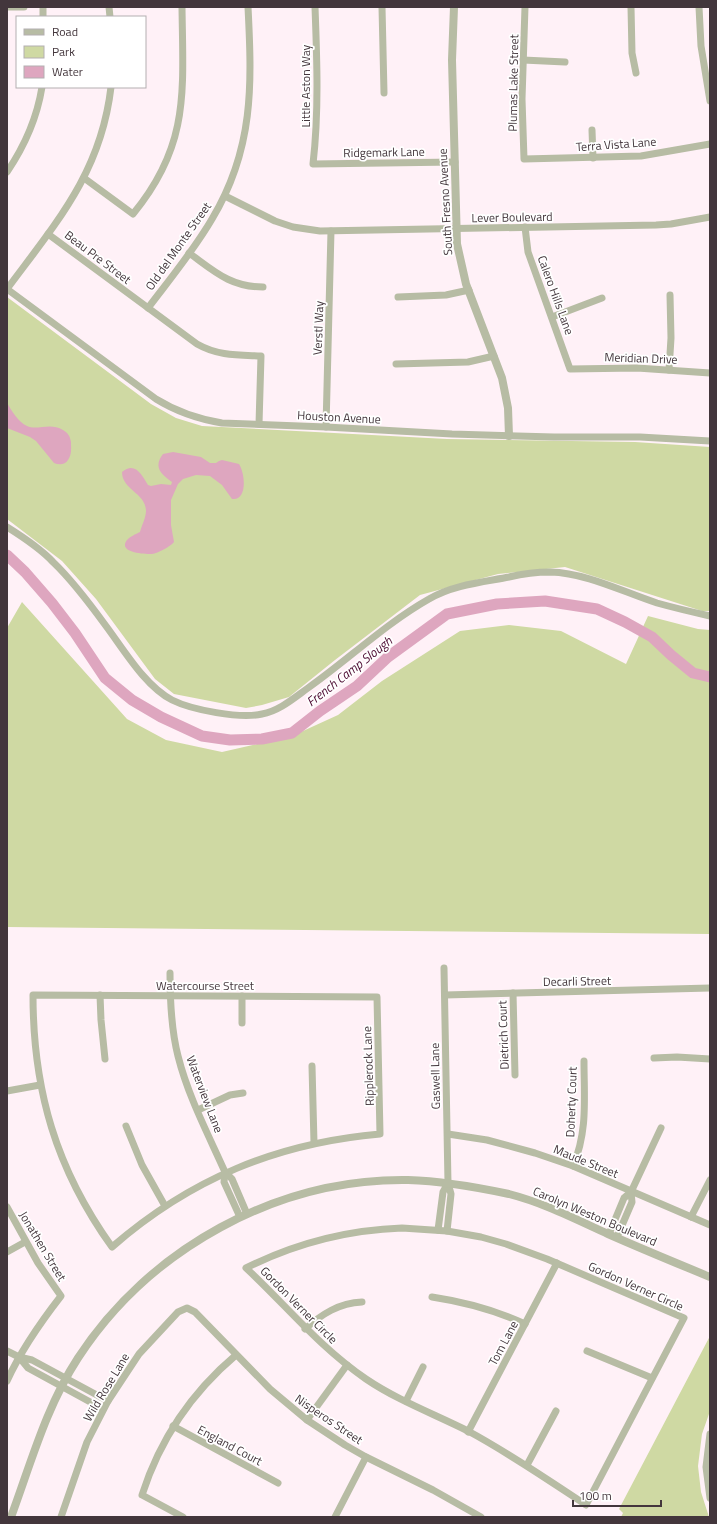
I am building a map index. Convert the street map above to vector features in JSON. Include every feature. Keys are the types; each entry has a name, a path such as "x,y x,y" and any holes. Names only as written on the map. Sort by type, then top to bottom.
{"street":[{"path":"7,7 24,7"},
{"path":"84,178 133,214 147,197 161,173 169,156 179,123 183,90 182,7"},
{"name":"Old del Monte Street","path":"148,308 212,219 225,196 239,159 247,124 250,87 248,7"},
{"name":"Little Aston Way","path":"313,164 318,113 315,7"},
{"path":"382,7 384,93"},
{"name":"South Fresno Avenue","path":"454,7 452,60 456,228 459,258 506,393 510,436"},
{"name":"Plumas Lake Street","path":"524,159 523,60 525,7"},
{"path":"631,7 632,53 636,73"},
{"path":"699,7 701,46 710,101"},
{"path":"523,60 565,62"},
{"path":"7,172 22,148 31,127 42,88"},
{"path":"7,289 66,210 84,178 96,152 102,133 111,88"},
{"path":"592,130 593,158"},
{"name":"Terra Vista Lane","path":"524,159 641,156 710,144"},
{"name":"Ridgemark Lane","path":"313,164 455,162"},
{"name":"Lever Boulevard","path":"225,196 280,223 305,229 331,231 656,225 710,217"},
{"name":"Calero Hills Lane","path":"525,227 528,252 570,369"},
{"name":"Verstl Way","path":"326,427 331,231"},
{"name":"Beau Pre Street","path":"48,234 205,348 223,354 261,356 259,424"},
{"path":"189,253 226,279 244,286 263,287"},
{"name":"Houston Avenue","path":"7,289 168,406 182,413 207,421 222,423 510,436 640,437 710,441"},
{"path":"398,297 446,296 469,290"},
{"path":"668,370 670,294"},
{"path":"552,317 602,298"},
{"path":"396,364 468,362 494,356"},
{"name":"Meridian Drive","path":"570,369 637,368 710,372"},
{"path":"7,526 31,542 53,561 96,613 148,681 159,690 169,698 181,703 211,711 240,716 262,714 281,706 320,679 398,619 428,599 453,590 483,582 543,572 559,573 592,580 675,608 710,616"},
{"name":"Gaswell Lane","path":"444,968 448,1183 451,1194 447,1231"},
{"name":"Waterview Lane","path":"170,973 170,996 173,1030 178,1056 186,1081 225,1172 232,1179 244,1216"},
{"name":"Decarli Street","path":"445,995 710,988"},
{"name":"Dietrich Court","path":"513,993 516,1075"},
{"name":"Watercourse Street","path":"40,1085 34,1042 33,995 377,997"},
{"path":"100,995 105,1059"},
{"path":"242,996 242,1023"},
{"name":"Ripplerock Lane","path":"314,1143 356,1136 380,1134 377,997"},
{"path":"654,1058 677,1057 710,1060"},
{"name":"Doherty Court","path":"573,1166 579,1149 583,1130 584,1060"},
{"path":"7,1091 40,1085 50,1126 65,1165 84,1203 112,1247 146,1219 204,1182 266,1156 314,1143 312,1066"},
{"path":"198,1110 230,1095 243,1093"},
{"path":"126,1126 142,1165 165,1206"},
{"path":"613,1236 632,1202 631,1192 661,1128"},
{"name":"Maude Street","path":"448,1134 510,1145 573,1166 710,1225"},
{"name":"Carolyn Weston Boulevard","path":"11,1517 39,1435 66,1378 88,1342 115,1311 144,1282 191,1244 244,1216 301,1194 348,1184 408,1180 448,1183 510,1195 555,1209 613,1236 710,1277"},
{"path":"691,1217 710,1180"},
{"name":"Gaswell Lane","path":"438,1230 443,1192 448,1183"},
{"name":"Jonathen Street","path":"7,1207 25,1242 61,1296 43,1318 19,1357"},
{"name":"Gordon Verner Circle","path":"382,1229 447,1231 481,1237 506,1244 557,1263 684,1318 586,1505 527,1465 468,1432 383,1390 347,1365 305,1329 246,1268 291,1248 342,1234 382,1229"},
{"path":"7,1252 25,1242"},
{"name":"Tom Lane","path":"468,1432 557,1263"},
{"path":"432,1297 479,1306 508,1316 525,1324"},
{"path":"305,1329 325,1313 337,1307 350,1302 362,1302"},
{"name":"Nisperos Street","path":"187,1308 195,1312 270,1389 307,1420 334,1439 366,1457 433,1490 481,1517"},
{"name":"Wild Rose Lane","path":"61,1517 87,1442 108,1401 139,1354 178,1312 187,1308"},
{"path":"7,1351 19,1357 32,1360 108,1401"},
{"path":"587,1351 652,1378"},
{"path":"183,1517 142,1495 154,1463 173,1426 197,1393 222,1366 236,1355"},
{"path":"7,1380 19,1357"},
{"path":"19,1357 28,1368 104,1409"},
{"path":"307,1420 347,1365"},
{"path":"406,1401 423,1367"},
{"path":"527,1465 556,1411"},
{"name":"England Court","path":"173,1426 278,1483"},
{"path":"710,1434 706,1467 710,1498"},
{"path":"335,1517 366,1457"}],"green space":[{"path":"7,297 151,404 176,418 202,426 447,439 635,442 710,447 710,611 702,611 565,567 498,574 420,595 289,697 246,708 174,694 155,679 96,599 62,561 7,519"},
{"path":"22,602 127,719 166,740 222,752 292,736 338,715 382,681 460,631 509,625 561,631 626,664 648,616 698,629 710,630 710,934 7,927 7,628"},
{"path":"710,1336 710,1411 702,1434 698,1466 701,1492 709,1517 621,1517 623,1513 619,1509"}],"water":[{"path":"7,403 18,419 27,426 35,428 53,427 66,432 71,442 70,456 67,462 62,464 54,463 36,441 7,428"},
{"path":"173,452 201,457 210,463 216,463 222,460 239,464 244,480 241,496 232,499 222,485 210,476 196,475 183,479 178,484 171,500 171,525 174,542 164,550 152,554 139,553 129,550 126,548 125,544 129,538 140,532 146,511 142,500 126,483 122,472 131,468 141,474 148,485 171,485 172,482 160,470 159,463 163,454"}],"waterway":[{"name":"French Camp Slough","path":"7,555 25,572 52,603 75,633 105,678 132,700 161,717 202,736 230,740 262,739 292,733 320,711 357,686 388,657 447,614 497,604 545,601 597,609 652,637 693,673 710,677"}]}
